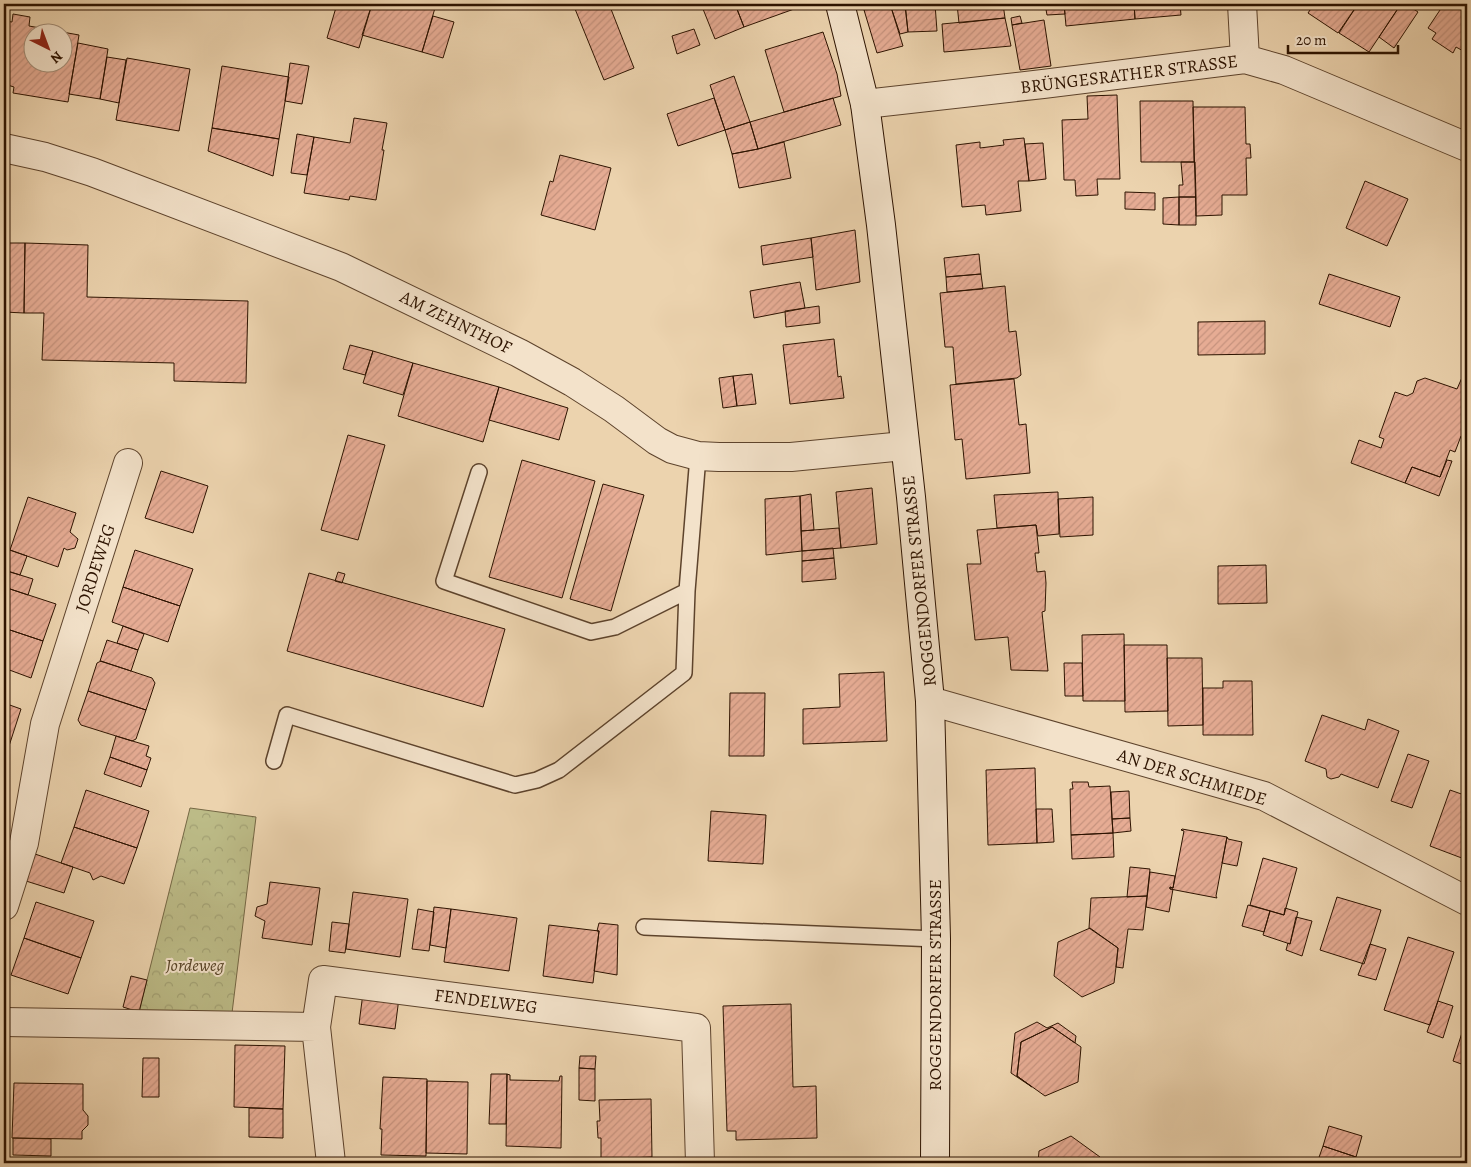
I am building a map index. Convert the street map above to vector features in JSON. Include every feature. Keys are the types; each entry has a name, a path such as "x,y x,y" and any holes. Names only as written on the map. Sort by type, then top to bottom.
{"street":[{"name":"ROGGENDORFER STRASSE","path":"840,4 865,104 882,225 904,446 913,516 930,701 936,939 935,1163"},
{"path":"1245,59 1247,9"},
{"name":"BRÜNGESRATHER STRASSE","path":"865,104 1245,59 1284,70 1467,147"},
{"name":"AM ZEHNTHOF","path":"4,148 45,157 92,172 341,267 519,353 589,392 657,441 672,449 698,456 719,457 791,456 904,446"},
{"name":"JORDEWEG","path":"4,906 24,843 45,724 128,463"},
{"name":"AN DER SCHMIEDE","path":"930,701 1264,796 1467,901"},
{"name":"FENDELWEG","path":"331,1163 316,1027 323,980 696,1028 700,1163"},
{"path":"4,1022 316,1027"}],"lane":[{"path":"274,761 287,715 515,785 537,780 559,770 684,673 687,591 698,456"},
{"path":"480,472 444,581 591,632 615,628 687,591"},
{"path":"644,927 936,939"}],"green space":[{"name":"Jordeweg","path":"190,808 256,817 232,1013 139,1012"}],"building":[{"path":"337,4 372,4 359,48 327,38"},
{"path":"372,4 421,4 435,8 422,52 362,35"},
{"path":"573,4 609,4 634,68 604,80"},
{"path":"701,4 735,4 744,27 715,39"},
{"path":"735,4 808,4 744,27"},
{"path":"890,4 903,46 877,53 864,10"},
{"path":"890,4 905,4 908,32 900,34"},
{"path":"905,4 935,4 937,31 908,32"},
{"path":"957,4 1003,4 1005,18 959,23"},
{"path":"1045,4 1064,4 1065,14 1047,15"},
{"path":"1064,4 1134,4 1135,19 1066,26"},
{"path":"1134,4 1180,4 1181,15 1135,19"},
{"path":"1314,4 1358,4 1338,33 1308,13"},
{"path":"1358,4 1401,4 1369,52 1339,33"},
{"path":"1401,4 1406,4 1418,12 1394,48 1379,37"},
{"path":"1444,4 1467,4 1467,49 1465,52 1456,47 1453,53 1432,39 1436,33 1428,28"},
{"path":"13,14 30,17 29,22 22,22 22,72 72,72 72,34 79,35 68,102 13,93 14,87 4,84 4,21 12,22"},
{"path":"433,16 454,22 443,58 422,52"},
{"path":"1020,16 1022,23 1012,25 1011,18"},
{"path":"1005,18 1011,46 944,52 942,24"},
{"path":"1044,20 1051,66 1020,70 1012,25"},
{"path":"694,29 700,45 677,54 672,36"},
{"path":"823,32 837,74 841,96 784,112 765,50"},
{"path":"78,43 108,49 100,99 69,94"},
{"path":"107,57 126,60 119,103 100,99"},
{"path":"127,58 190,69 179,131 116,120"},
{"path":"290,63 309,66 302,104 285,101"},
{"path":"222,66 289,77 279,139 212,128"},
{"path":"734,76 750,122 725,130 710,85"},
{"path":"1117,95 1120,179 1097,179 1098,195 1076,196 1075,180 1064,180 1062,120 1088,119 1087,96"},
{"path":"714,98 725,130 678,146 667,114"},
{"path":"833,98 841,125 758,149 750,122"},
{"path":"1140,101 1193,101 1194,162 1141,162"},
{"path":"1193,107 1245,107 1246,144 1250,144 1251,158 1246,158 1247,195 1222,195 1222,215 1196,216"},
{"path":"354,118 387,123 376,200 350,196 349,200 304,193 314,137 350,143"},
{"path":"750,122 758,149 732,154 725,130"},
{"path":"212,128 279,139 273,176 208,151"},
{"path":"297,134 314,137 307,175 291,173"},
{"path":"1024,138 1029,181 1018,181 1021,211 986,215 985,205 962,207 956,145 980,142 980,148 1004,145 1003,140"},
{"path":"784,142 791,178 739,188 732,154"},
{"path":"1043,143 1046,179 1029,181 1025,144"},
{"path":"560,155 611,168 595,230 541,215 550,181 553,182"},
{"path":"1181,162 1195,162 1196,197 1179,197 1179,185 1183,185"},
{"path":"1365,181 1408,199 1387,246 1346,228"},
{"path":"1125,192 1155,193 1155,210 1125,209"},
{"path":"1179,197 1179,225 1163,224 1163,198"},
{"path":"1179,197 1196,197 1196,225 1179,225"},
{"path":"855,230 860,282 816,290 811,238"},
{"path":"811,238 813,257 763,265 761,246"},
{"path":"4,243 25,243 24,313 4,312"},
{"path":"25,243 88,245 87,297 248,301 246,383 174,381 174,363 42,360 44,313 24,313"},
{"path":"979,254 981,274 946,277 944,258"},
{"path":"981,274 983,289 947,292 946,277"},
{"path":"1329,274 1400,297 1390,327 1319,304"},
{"path":"800,282 805,308 754,318 750,291"},
{"path":"1005,286 1009,332 1016,331 1021,375 1017,378 956,384 953,347 945,347 940,293"},
{"path":"819,306 820,323 786,327 785,311"},
{"path":"1265,321 1265,354 1198,355 1198,322"},
{"path":"834,339 838,377 841,376 844,398 790,404 783,345"},
{"path":"350,345 373,351 365,375 343,369"},
{"path":"373,351 413,363 403,395 363,383"},
{"path":"413,363 499,387 483,442 398,416"},
{"path":"1464,373 1467,374 1467,438 1461,436 1455,452 1450,450 1440,477 1412,467 1405,483 1351,463 1359,440 1381,448 1384,439 1379,437 1395,392 1407,396 1413,393 1417,381 1425,378 1457,389"},
{"path":"752,374 756,404 737,406 733,376"},
{"path":"733,376 737,406 723,408 719,378"},
{"path":"1014,379 1019,425 1026,424 1030,473 966,479 962,439 955,440 950,385"},
{"path":"499,387 568,408 559,440 489,420"},
{"path":"348,435 385,445 358,540 321,530"},
{"path":"522,460 595,481 562,598 489,577"},
{"path":"1447,460 1452,461 1439,496 1405,483 1412,467 1440,477"},
{"path":"161,471 208,486 193,533 145,518"},
{"path":"603,484 644,495 611,611 570,599"},
{"path":"872,488 877,544 841,548 836,492"},
{"path":"1058,492 1059,534 1038,536 1036,525 997,528 994,495"},
{"path":"811,494 814,530 801,531 800,496"},
{"path":"800,496 802,551 766,555 765,499"},
{"path":"28,497 76,513 70,532 78,539 75,548 67,550 64,548 58,567 10,550"},
{"path":"1093,497 1093,535 1060,537 1058,499"},
{"path":"1036,525 1039,553 1035,553 1037,572 1045,571 1046,583 1045,611 1042,612 1048,671 1011,670 1008,637 975,640 967,564 981,564 977,530"},
{"path":"839,528 841,548 802,551 801,531"},
{"path":"4,548 27,556 20,575 4,570"},
{"path":"833,548 834,558 802,561 802,551"},
{"path":"135,550 193,569 180,606 123,587"},
{"path":"834,558 836,579 802,582 802,561"},
{"path":"1266,565 1267,603 1218,604 1218,566"},
{"path":"4,570 33,579 28,595 4,587"},
{"path":"338,572 345,574 342,583 335,581"},
{"path":"309,573 505,629 483,707 287,651"},
{"path":"4,587 56,604 43,641 4,628"},
{"path":"123,587 180,606 168,642 112,622"},
{"path":"123,626 144,634 138,650 117,643"},
{"path":"4,628 43,641 31,678 4,668"},
{"path":"1124,634 1125,701 1083,701 1082,635"},
{"path":"107,640 138,650 131,671 100,661"},
{"path":"1124,645 1167,645 1168,711 1125,712"},
{"path":"1167,658 1202,658 1203,725 1168,726"},
{"path":"101,661 152,678 155,683 146,710 88,691 97,663"},
{"path":"1064,663 1082,663 1083,696 1065,696"},
{"path":"884,672 887,741 803,744 803,709 840,707 839,674"},
{"path":"1223,681 1252,681 1253,735 1203,735 1203,688 1223,688"},
{"path":"88,691 146,710 136,739 132,741 81,725 78,720"},
{"path":"730,693 765,693 764,756 729,756"},
{"path":"4,703 21,709 9,746 4,744"},
{"path":"1322,715 1365,730 1368,719 1399,731 1378,788 1341,774 1339,777 1331,779 1327,777 1326,769 1305,761"},
{"path":"116,736 149,746 146,756 151,758 147,770 110,757"},
{"path":"4,744 9,746 4,761"},
{"path":"1408,754 1429,761 1412,808 1391,801"},
{"path":"110,757 147,770 141,787 104,774"},
{"path":"1035,768 1037,843 988,845 986,770"},
{"path":"1072,782 1088,782 1089,787 1110,786 1113,833 1071,835 1070,789 1073,789"},
{"path":"86,790 149,811 137,848 74,827"},
{"path":"1450,790 1467,796 1467,860 1430,846"},
{"path":"1129,791 1130,818 1112,819 1111,792"},
{"path":"1036,809 1052,809 1054,842 1037,843"},
{"path":"711,811 766,815 763,864 708,861"},
{"path":"1130,818 1131,831 1113,833 1112,819"},
{"path":"74,827 137,848 124,884 101,876 93,880 90,873 61,863"},
{"path":"1182,829 1227,837 1217,898 1170,889 1170,887 1173,888 1184,831"},
{"path":"1113,833 1114,857 1072,859 1071,835"},
{"path":"1227,837 1228,839 1242,842 1237,866 1222,863"},
{"path":"35,854 73,867 64,893 26,881"},
{"path":"1263,858 1297,868 1284,915 1250,905"},
{"path":"1130,867 1150,869 1147,896 1127,897"},
{"path":"1150,872 1175,876 1173,888 1170,887 1170,889 1173,889 1169,912 1146,907"},
{"path":"270,882 320,888 312,945 262,938 265,921 255,916 257,907 267,904"},
{"path":"353,892 408,899 400,957 346,949"},
{"path":"1147,896 1143,930 1128,929 1123,968 1116,967 1118,948 1089,928 1091,898"},
{"path":"1337,897 1381,910 1364,964 1320,950"},
{"path":"36,902 94,921 81,958 24,938"},
{"path":"1248,905 1270,911 1264,932 1242,926"},
{"path":"434,907 451,909 446,948 430,945"},
{"path":"1285,908 1298,912 1290,944 1263,935 1270,911 1284,915"},
{"path":"418,909 434,912 429,951 412,949"},
{"path":"451,909 517,918 509,971 444,962"},
{"path":"1296,917 1312,921 1302,956 1286,950 1288,943 1290,944"},
{"path":"332,922 349,924 345,953 329,951"},
{"path":"599,923 618,925 617,975 594,971"},
{"path":"549,925 599,931 593,983 543,976"},
{"path":"1090,928 1118,948 1116,967 1114,983 1082,997 1054,976 1058,942"},
{"path":"1408,937 1454,952 1430,1025 1384,1010"},
{"path":"24,938 81,958 68,994 11,975"},
{"path":"1370,944 1386,949 1376,980 1358,975"},
{"path":"131,976 147,980 139,1012 123,1007"},
{"path":"363,993 399,998 395,1029 359,1024"},
{"path":"1438,1001 1453,1006 1443,1038 1427,1032"},
{"path":"791,1004 793,1087 816,1086 817,1138 736,1140 736,1131 727,1131 723,1006"},
{"path":"1467,1017 1467,1066 1453,1061"},
{"path":"1037,1022 1047,1028 1058,1023 1076,1036 1075,1043 1052,1027 1021,1042 1017,1076 1032,1087 1011,1073 1015,1033"},
{"path":"1052,1027 1081,1047 1078,1082 1045,1096 1017,1076 1021,1042"},
{"path":"235,1045 285,1046 283,1109 234,1107"},
{"path":"580,1056 596,1056 595,1069 579,1068"},
{"path":"143,1058 159,1058 159,1097 142,1097"},
{"path":"579,1068 595,1069 595,1101 579,1100"},
{"path":"491,1074 507,1074 506,1124 489,1124"},
{"path":"507,1074 510,1075 510,1080 559,1081 560,1076 562,1076 561,1148 506,1146"},
{"path":"383,1077 427,1079 426,1156 381,1155 382,1129 380,1129"},
{"path":"427,1081 468,1082 467,1154 426,1153"},
{"path":"14,1083 83,1084 83,1110 88,1116 88,1125 82,1131 82,1139 12,1138"},
{"path":"651,1099 652,1157 601,1159 601,1138 598,1138 597,1121 600,1121 599,1100"},
{"path":"249,1108 283,1109 283,1138 249,1137"},
{"path":"1329,1126 1362,1136 1356,1157 1323,1146"},
{"path":"1071,1136 1100,1157 1099,1163 1038,1163 1039,1151"},
{"path":"13,1138 51,1139 51,1156 13,1155"},
{"path":"1323,1146 1356,1157 1354,1163 1317,1163"},
{"path":"270,1158 297,1159 297,1163 252,1163 254,1161 270,1161"}]}
